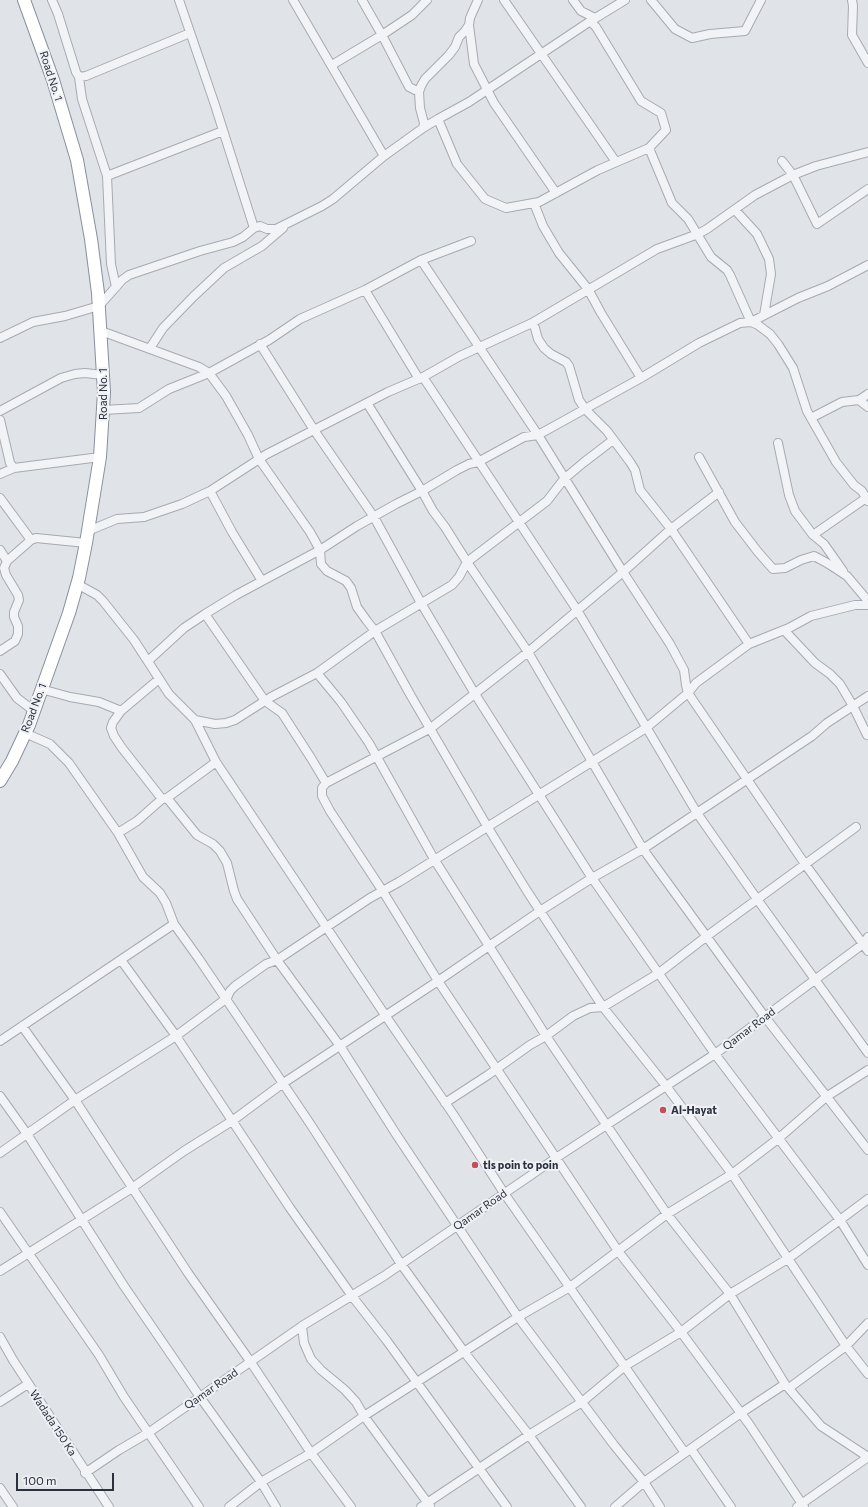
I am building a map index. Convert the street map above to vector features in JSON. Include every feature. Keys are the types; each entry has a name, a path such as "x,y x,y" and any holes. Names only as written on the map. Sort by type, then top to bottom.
{"highway":[{"name":"Road No. 1","path":"0,781 12,761 25,733 69,613 86,543 100,457 104,410 99,306 91,238 77,160 53,80 24,0"}],"street":[{"path":"52,0 79,77 82,99 107,176 111,264 116,287"},
{"path":"179,0 254,228"},
{"path":"293,0 384,156"},
{"path":"362,0 409,86 419,92"},
{"path":"332,66 382,35 412,14 427,0"},
{"path":"478,0 470,18 469,25 474,64 494,103 556,193"},
{"path":"504,0 616,162"},
{"path":"438,119 457,164 485,199 506,208 539,202 598,170 649,148 666,130 661,113 641,101 596,27 592,23 592,20 580,11 573,0"},
{"path":"0,338 32,322 65,316 99,306 122,280 129,275 200,251 233,242 243,237 254,228 260,226 266,229 276,229 322,206 349,187 384,156 423,128 469,102 542,55 592,20 625,0"},
{"path":"651,0 675,29 692,38 710,34 745,31 761,0"},
{"path":"852,0 852,35 868,63"},
{"path":"423,128 424,123 420,108 419,92 425,79 449,55 455,47 459,37 469,25"},
{"path":"79,77 86,76 190,33"},
{"path":"107,176 223,131"},
{"path":"649,148 672,203 688,219 711,257 727,270 751,322 770,334 793,368 811,418 836,462 854,485 862,491 867,499 813,535"},
{"path":"88,530 116,519 144,517 182,504 210,492 259,459 388,392 421,378 460,356 532,323 657,249 698,234 716,224 755,195 793,175 816,166 868,152"},
{"path":"782,161 793,175 817,224 868,189"},
{"path":"534,203 543,226 559,253 588,289 641,378"},
{"path":"735,210 757,234 769,259 771,274 764,315"},
{"path":"150,348 163,328 224,268 262,246 293,220"},
{"path":"104,410 139,408 169,389 209,373 300,319 365,290 421,260 471,241"},
{"path":"421,260 538,435 564,479 680,661 684,670 688,693 805,864 865,940 868,951"},
{"path":"148,661 184,628 204,614 320,550 396,504 422,491 457,470 469,464 478,462 524,437 538,435 718,333 740,323 751,322 798,298 828,286 868,265"},
{"path":"365,290 421,378 577,610 697,813 868,1053"},
{"path":"532,323 536,328 540,343 551,354 566,362 569,366 576,391 585,409 604,427 635,470 640,490 671,529 749,644"},
{"path":"101,331 199,367 209,373 226,396 259,459 320,550 322,564 327,571 346,581 351,588 357,607 375,631 487,826 540,912 603,1007 666,1086 732,1174 846,1346 868,1374"},
{"path":"260,344 314,430 374,517 421,602 475,694 592,878 715,1054 840,1220 868,1265"},
{"path":"0,411 61,378 85,373 103,375"},
{"path":"811,418 842,402 859,400 868,394"},
{"path":"859,400 868,407"},
{"path":"367,403 433,511 528,652 643,849 765,1017 868,1150"},
{"path":"0,420 10,463 14,468"},
{"path":"195,720 215,724 235,720 317,673 375,631 421,602 452,585 467,562 547,501 564,479 613,440"},
{"path":"778,443 789,495 795,511 813,535 824,544 847,576 868,601"},
{"path":"0,474 14,468 100,457"},
{"path":"699,457 719,492 727,510 758,552 773,569 785,568 801,560 814,556 827,562 847,576"},
{"path":"210,492 262,581"},
{"path":"317,673 359,727 376,756 434,858 546,1036 667,1214 730,1294 787,1386 821,1426 868,1457 801,1506 741,1413 618,1251 438,981 322,796 322,788 326,783 376,756 431,728 528,652 623,572 671,529 719,492"},
{"path":"0,498 31,540"},
{"path":"4,567 31,540 36,538 86,543"},
{"path":"0,550 6,575 18,595 19,600 14,612 18,626 18,634 15,641 0,651"},
{"path":"77,584 97,595 134,640 170,694 195,720 216,762 504,1193 625,1366 731,1507"},
{"path":"0,1153 75,1100 176,1036 227,998 230,991 266,964 277,960 382,890 399,882 434,858 646,728 688,693 696,683 749,644 784,630 811,616 855,605 868,605"},
{"path":"204,614 265,702 278,710 285,718 326,783"},
{"path":"784,630 815,663 830,674 840,684 867,735"},
{"path":"0,674 17,698 34,711"},
{"path":"160,679 121,711 113,722 111,728 114,736 164,798 197,835 213,844 220,851 227,862 237,900 277,960 340,1046 456,1226 518,1317 614,1445 644,1482 660,1507"},
{"path":"41,689 70,697 98,702 121,711"},
{"path":"0,1271 132,1188 385,1015 592,878 643,849 812,736 827,723 868,696"},
{"path":"25,733 50,744 69,764 118,833 143,878 160,893 174,924 227,998 401,1264 465,1353 529,1435 581,1507"},
{"path":"118,833 136,821 164,798 216,762"},
{"path":"444,1103 580,1012 590,1008 603,1007 659,973 856,827"},
{"path":"0,1041 174,924"},
{"name":"Qamar Road","path":"85,1473 200,1397 302,1326 401,1264 556,1158 715,1054 865,940"},
{"path":"121,960 176,1036 232,1121 352,1296 507,1507"},
{"path":"22,1026 75,1100 188,1273 250,1361 311,1453 351,1507"},
{"path":"229,1507 261,1482 311,1453 364,1416 465,1353 518,1317 570,1287 667,1214 732,1174 778,1138 826,1097 868,1070"},
{"path":"0,1096 27,1134 124,1286 200,1397 261,1482 276,1507"},
{"path":"302,1326 304,1343 311,1359 356,1402 426,1506 529,1435 582,1402 625,1366 681,1332 730,1294 788,1258 868,1200"},
{"path":"0,1212 99,1356 124,1397 199,1507"},
{"path":"615,1507 644,1482 741,1413 787,1386 846,1346 868,1323"},
{"name":"Wadada 150 Ka","path":"0,1338 85,1473 109,1507"},
{"path":"0,1402 28,1384"},
{"path":"0,1488 13,1507"}],"place":[{"name":"Al-Hayat","path":"663,1110"},
{"name":"tls poin to poin","path":"475,1165"}]}
